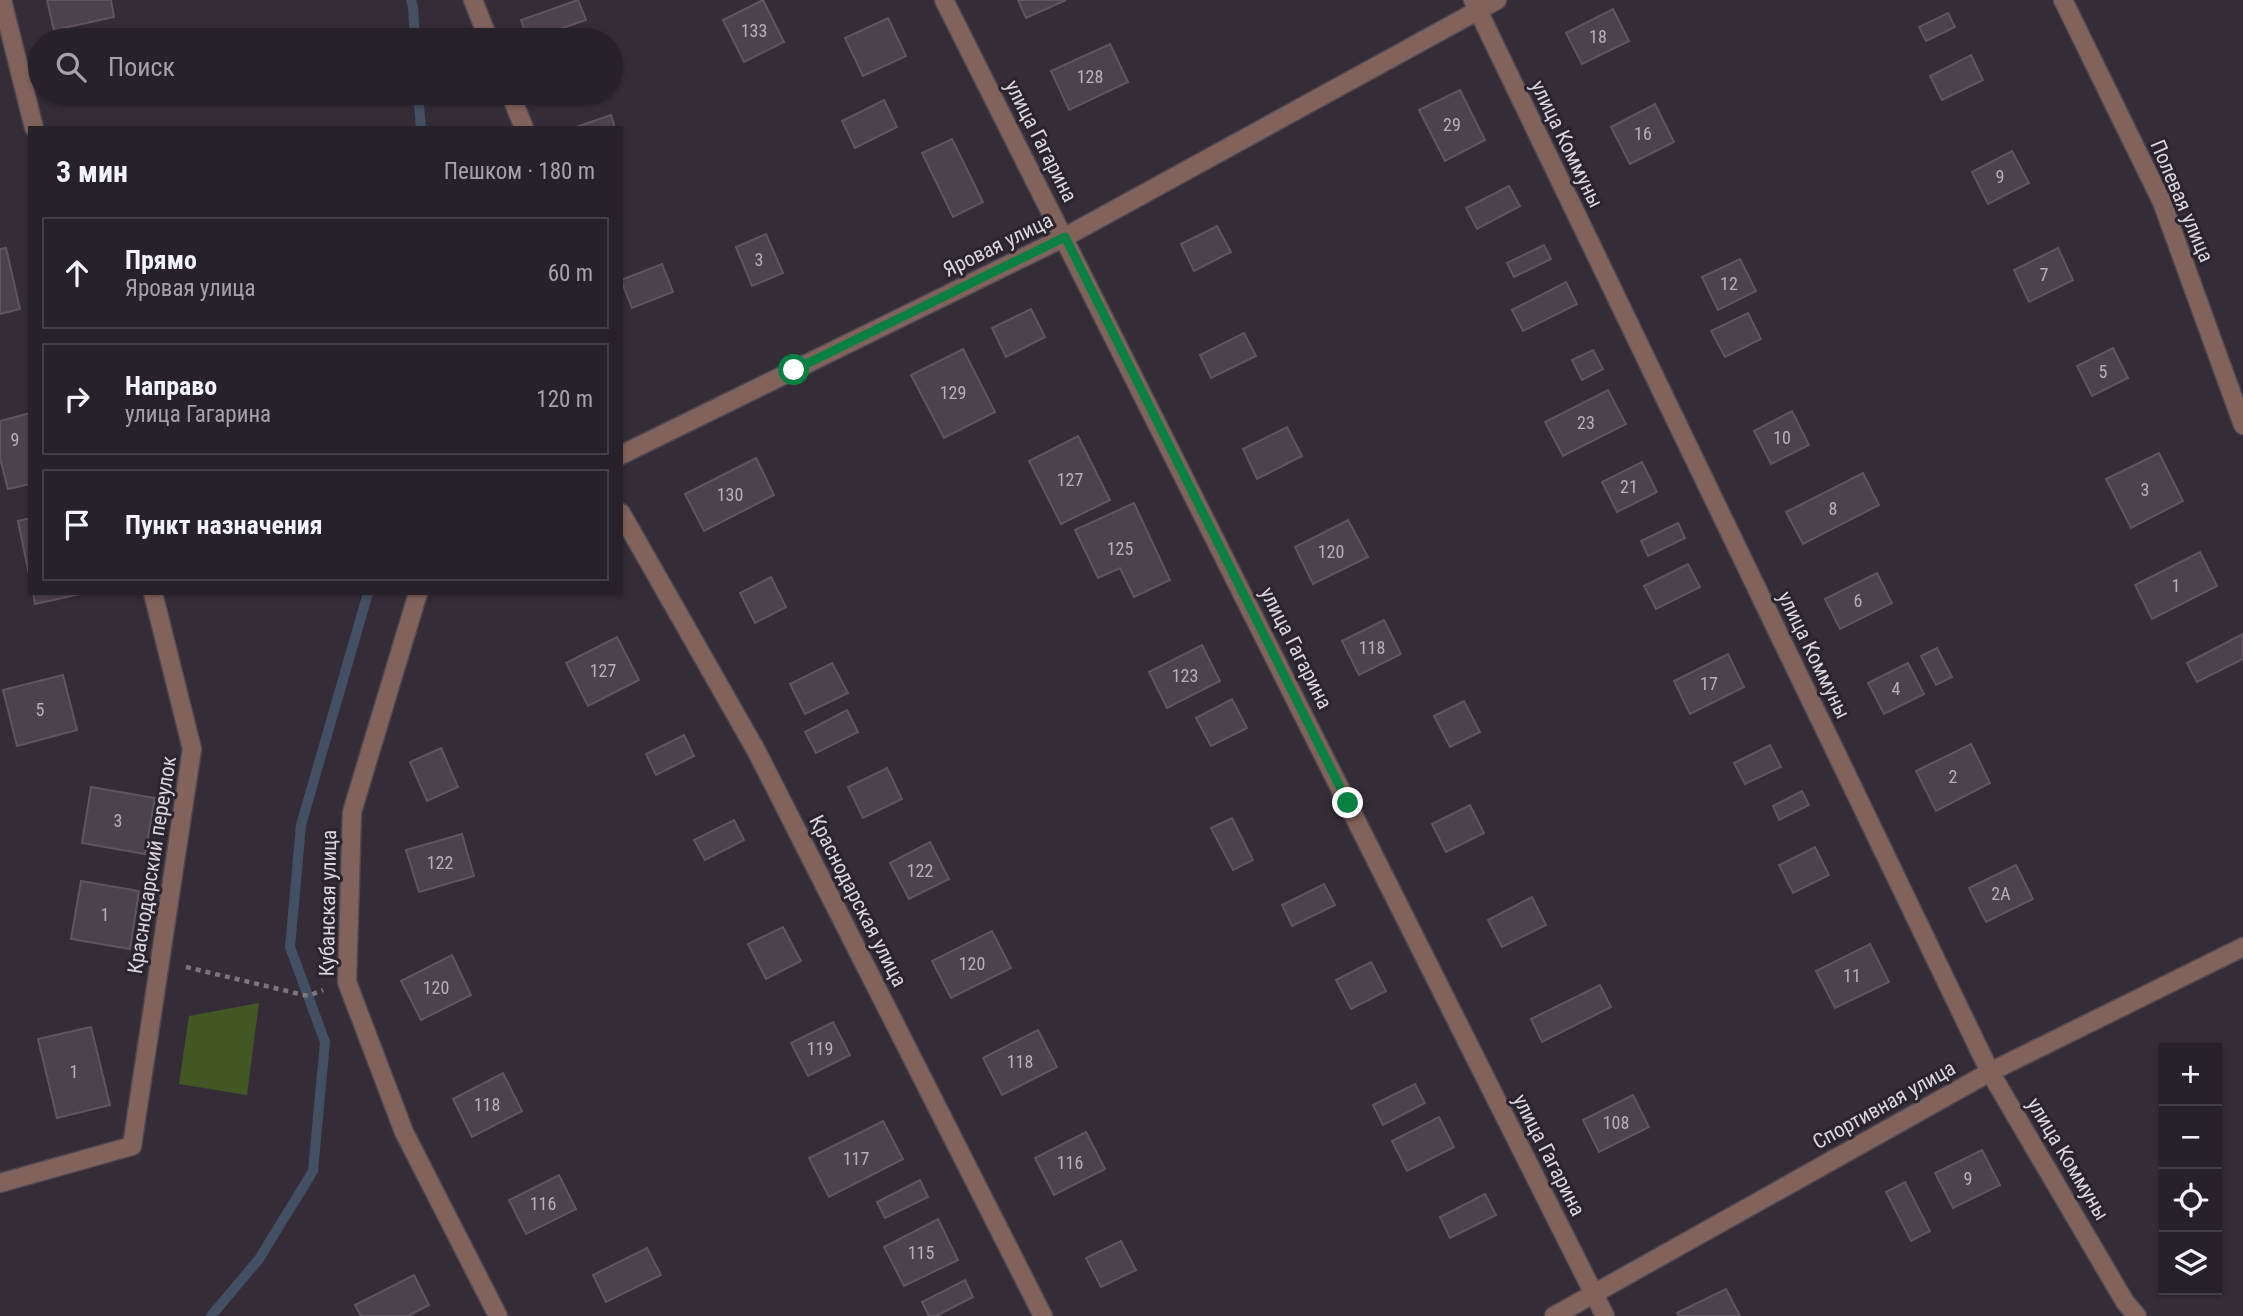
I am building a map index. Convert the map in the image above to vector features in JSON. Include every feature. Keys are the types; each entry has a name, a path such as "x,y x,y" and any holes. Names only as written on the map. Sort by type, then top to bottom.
{"street":[{"path":"2,0 28,104"},
{"path":"473,0 484,28"},
{"name":"улица Гагарина","path":"944,0 1605,1316"},
{"name":"Яровая улица","path":"623,454 1065,237 1475,5 1497,0"},
{"name":"Полевая улица","path":"2063,0 2162,202 2243,425"},
{"name":"улица Коммуны","path":"1475,5 1990,1072 2125,1302 2137,1316"},
{"path":"28,105 34,126"},
{"path":"515,105 523,126"},
{"name":"Краснодарская улица","path":"623,517 757,752 1043,1316"},
{"name":"Краснодарский переулок","path":"0,1184 132,1146 192,749 154,595"},
{"name":"Кубанская улица","path":"417,595 352,812 347,982 404,1132 498,1316"},
{"name":"Спортивная улица","path":"1554,1316 1990,1072 2243,947"}],"path":[{"path":"161,961 307,996 347,982"}],"green space":[{"path":"259,1003 247,1095 179,1084 189,1016"}],"building":[{"path":"47,0 111,0 114,17 54,28"},
{"path":"578,0 586,20 563,28 524,28 521,20"},
{"path":"763,0 784,42 744,62 723,20"},
{"path":"1018,0 1066,0 1026,18"},
{"path":"1613,9 1629,41 1582,64 1566,33"},
{"path":"1948,13 1955,27 1926,41 1919,27"},
{"path":"888,18 906,56 863,76 845,38"},
{"path":"1110,44 1128,82 1069,110 1051,71"},
{"path":"1971,55 1983,80 1942,100 1930,76"},
{"path":"1460,90 1485,140 1445,161 1419,110"},
{"path":"884,100 897,127 855,148 842,121"},
{"path":"1655,104 1674,142 1630,164 1611,127"},
{"path":"611,115 614,126 579,126"},
{"path":"952,139 983,202 953,217 922,153"},
{"path":"2012,151 2029,183 1988,204 1972,172"},
{"path":"1509,186 1520,206 1477,229 1466,208"},
{"path":"1217,226 1231,252 1194,271 1181,244"},
{"path":"766,234 783,273 752,286 736,247"},
{"path":"1544,245 1551,259 1514,277 1507,263"},
{"path":"6,248 20,309 0,314 0,249"},
{"path":"2058,248 2073,280 2029,302 2014,270"},
{"path":"1740,259 1756,291 1718,310 1702,277"},
{"path":"662,264 673,292 632,308 623,279"},
{"path":"1566,282 1577,304 1523,331 1512,310"},
{"path":"1031,309 1045,337 1006,357 992,328"},
{"path":"1748,313 1761,339 1725,357 1711,331"},
{"path":"1244,333 1256,356 1211,378 1200,355"},
{"path":"2113,348 2128,378 2092,396 2077,366"},
{"path":"963,349 995,412 944,438 911,375"},
{"path":"1593,350 1603,369 1582,380 1572,360"},
{"path":"1608,390 1626,424 1563,456 1545,422"},
{"path":"1792,411 1809,445 1771,464 1754,431"},
{"path":"28,414 28,484 8,489 0,458 0,421"},
{"path":"1287,427 1302,456 1257,479 1243,449"},
{"path":"1078,436 1110,500 1061,524 1029,461"},
{"path":"2159,453 2183,501 2131,528 2106,479"},
{"path":"756,458 774,495 704,531 685,494"},
{"path":"1642,462 1657,492 1617,512 1602,482"},
{"path":"1863,473 1879,505 1803,544 1786,512"},
{"path":"1134,503 1170,580 1134,597 1120,568 1098,578 1075,530"},
{"path":"28,518 28,569 18,521"},
{"path":"1348,520 1368,557 1313,584 1295,547"},
{"path":"1678,523 1685,538 1648,556 1641,541"},
{"path":"2200,552 2217,586 2152,619 2135,585"},
{"path":"1688,564 1700,587 1656,609 1644,586"},
{"path":"1877,573 1892,603 1840,629 1825,599"},
{"path":"771,577 786,607 755,623 740,593"},
{"path":"33,595 76,595 35,604"},
{"path":"1384,620 1401,654 1359,675 1342,641"},
{"path":"2243,634 2243,659 2197,682 2187,663"},
{"path":"617,637 639,680 588,706 566,663"},
{"path":"1202,645 1220,681 1167,708 1149,672"},
{"path":"1937,648 1952,677 1936,685 1921,656"},
{"path":"1728,654 1744,687 1690,714 1674,681"},
{"path":"832,663 848,693 805,714 790,684"},
{"path":"1908,663 1924,694 1884,714 1868,683"},
{"path":"63,675 77,730 17,746 3,690"},
{"path":"1232,699 1247,728 1211,746 1196,718"},
{"path":"1464,701 1480,732 1450,747 1434,716"},
{"path":"847,710 858,732 816,753 805,732"},
{"path":"684,735 694,756 656,775 646,754"},
{"path":"1971,744 1990,783 1936,811 1916,771"},
{"path":"1770,745 1781,767 1745,784 1734,763"},
{"path":"441,748 458,787 427,801 410,762"},
{"path":"887,768 902,799 863,818 848,787"},
{"path":"91,787 155,798 145,854 82,843"},
{"path":"1802,791 1809,805 1779,820 1773,806"},
{"path":"1470,805 1484,833 1446,852 1432,824"},
{"path":"1232,818 1253,860 1233,870 1211,828"},
{"path":"734,820 744,840 705,860 694,840"},
{"path":"462,834 474,876 419,892 406,850"},
{"path":"930,842 949,879 909,899 890,863"},
{"path":"1815,847 1829,875 1793,893 1779,865"},
{"path":"2016,865 2033,899 1986,922 1969,888"},
{"path":"81,881 139,891 130,949 71,939"},
{"path":"1324,884 1335,905 1292,926 1282,905"},
{"path":"1532,897 1546,925 1502,947 1488,920"},
{"path":"783,927 801,961 766,979 748,944"},
{"path":"992,931 1011,968 951,998 932,961"},
{"path":"1870,944 1889,982 1835,1008 1816,971"},
{"path":"452,955 471,995 421,1020 401,981"},
{"path":"1371,962 1386,991 1351,1009 1336,980"},
{"path":"1600,985 1611,1007 1542,1042 1531,1019"},
{"path":"833,1022 850,1055 808,1076 791,1043"},
{"path":"91,1027 110,1105 57,1118 38,1039"},
{"path":"1038,1030 1057,1067 1002,1095 983,1058"},
{"path":"503,1073 522,1111 472,1137 453,1099"},
{"path":"1415,1084 1425,1103 1383,1125 1373,1105"},
{"path":"1633,1095 1649,1127 1599,1152 1583,1120"},
{"path":"1439,1117 1454,1147 1407,1171 1392,1141"},
{"path":"883,1121 903,1159 829,1197 809,1158"},
{"path":"1086,1132 1105,1169 1054,1195 1035,1158"},
{"path":"1982,1150 2000,1185 1953,1208 1935,1173"},
{"path":"559,1175 576,1209 526,1234 509,1200"},
{"path":"920,1180 928,1197 885,1218 877,1202"},
{"path":"1905,1182 1930,1231 1911,1241 1886,1192"},
{"path":"1485,1194 1496,1215 1450,1238 1440,1217"},
{"path":"938,1219 958,1260 904,1286 884,1247"},
{"path":"1121,1241 1136,1270 1101,1287 1086,1258"},
{"path":"647,1248 661,1275 606,1302 593,1275"},
{"path":"414,1275 429,1305 408,1316 361,1316 355,1305"},
{"path":"965,1280 973,1297 936,1316 929,1316 922,1302"},
{"path":"1726,1289 1740,1316 1679,1316 1677,1313"}],"waterway":[{"path":"411,0 414,28"},
{"path":"419,105 421,126"},
{"path":"211,1316 259,1259 313,1171 325,1042 290,947 301,825 367,595"}],"route":[{"path":"794,370 1065,237 1348,803"}]}
